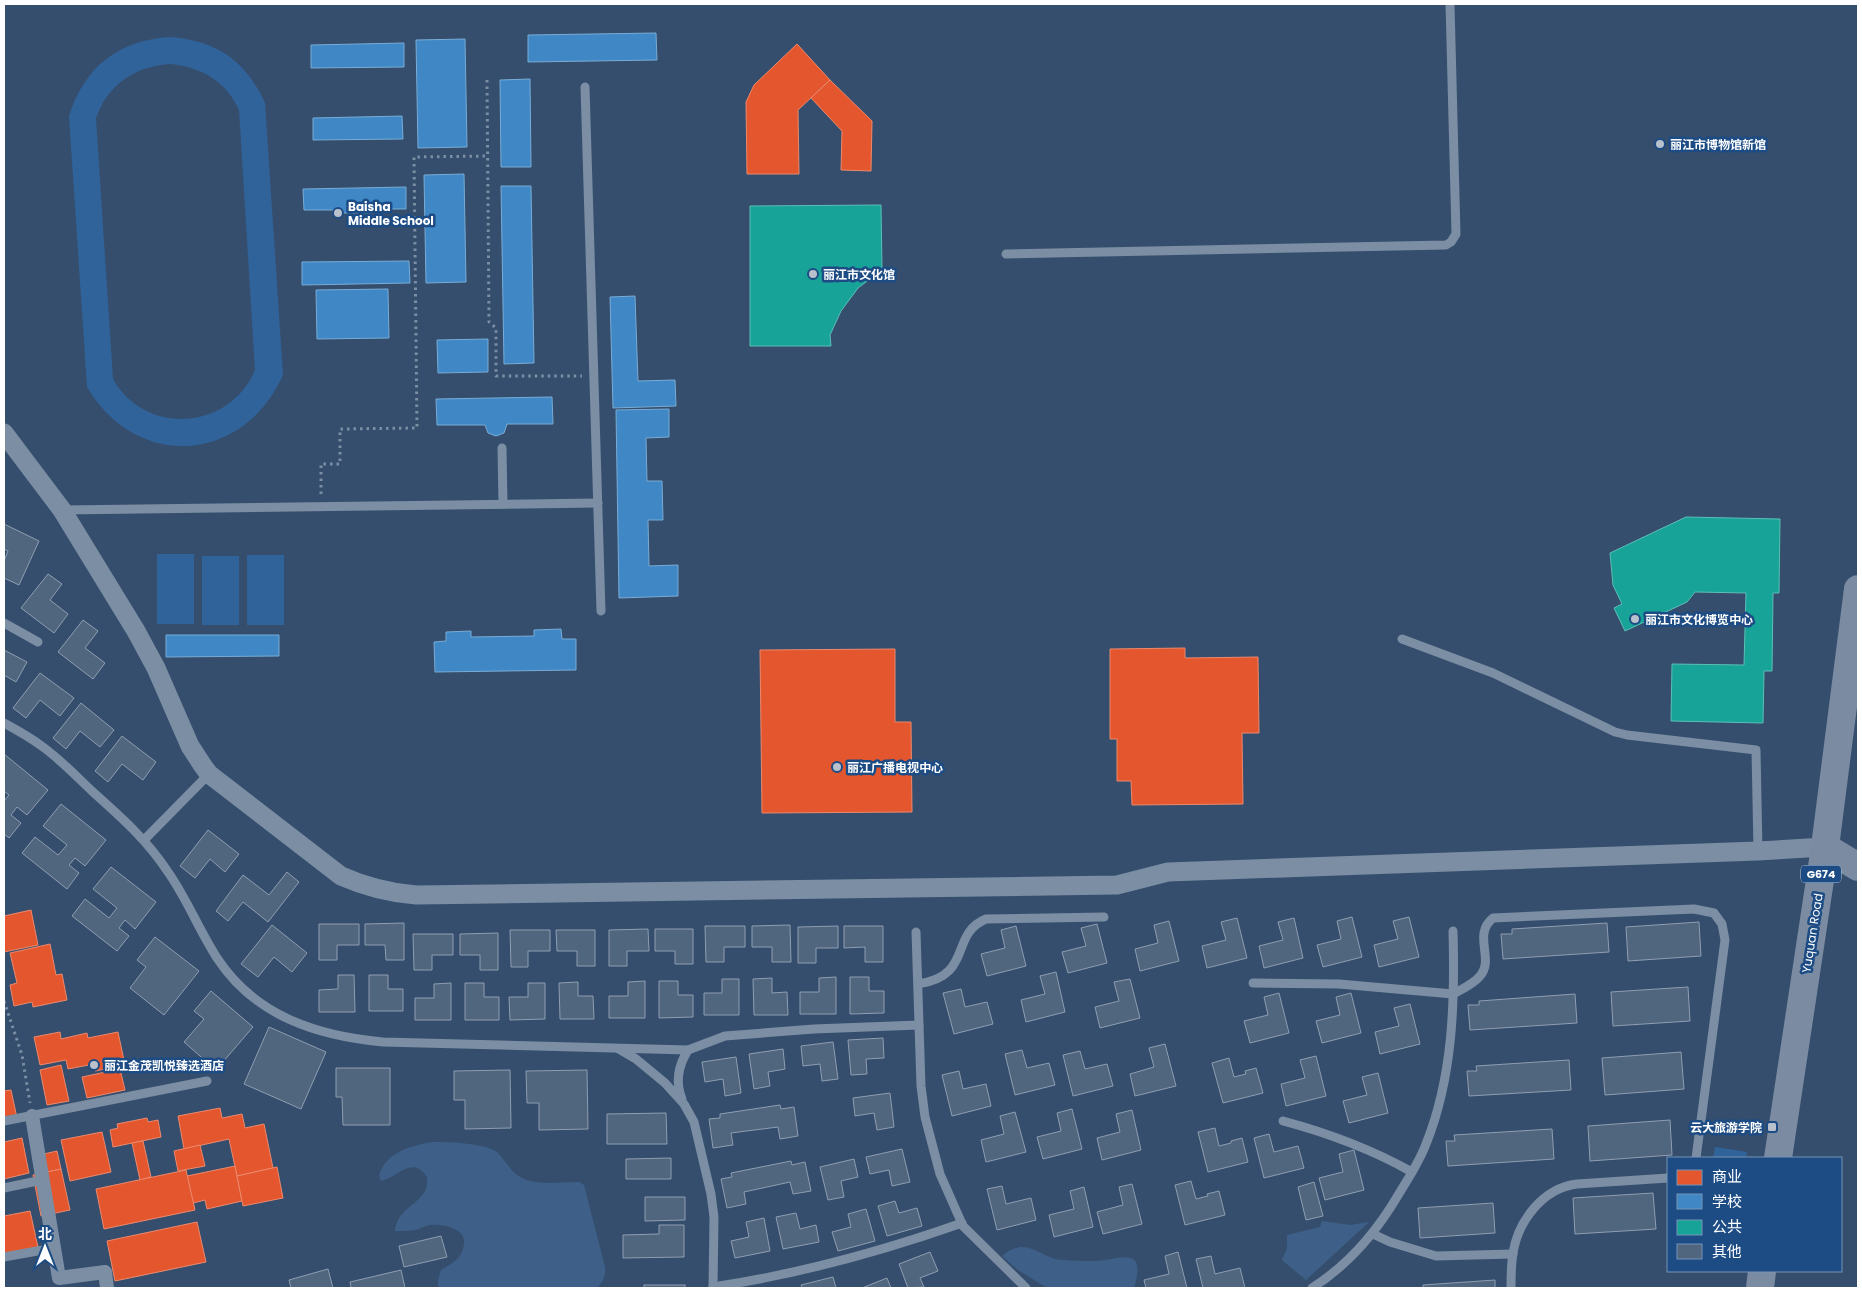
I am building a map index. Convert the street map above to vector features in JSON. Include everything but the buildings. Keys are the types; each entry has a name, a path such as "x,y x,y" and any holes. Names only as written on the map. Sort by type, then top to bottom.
{"highway":[{"name":"Yuquan Road","path":"1778,1157 1825,847 1858,589"},
{"path":"1825,847 1858,867"},
{"path":"1760,1288 1762,1272"}],"street":[{"path":"4,433 62,510 136,632 156,668 190,746 209,774 341,876 384,891 416,895 1117,885 1168,872 1825,847"},
{"path":"32,1116 59,1278 105,1272 107,1288"}],"lane":[{"path":"1006,254 1446,245 1451,242 1456,234 1450,4"},
{"path":"585,87 601,611"},
{"path":"502,448 503,504"},
{"path":"62,510 598,503"},
{"path":"4,624 38,642"},
{"path":"1402,639 1494,673 1615,732 1756,750 1758,851"},
{"path":"4,723 43,747 144,840 169,872 213,951 227,971 238,984 262,1004 275,1013 296,1022 339,1036 383,1042 688,1050 725,1036 814,1029 919,1025"},
{"path":"144,840 209,774"},
{"path":"1253,983 1339,984 1453,994 1465,988 1482,975 1485,955 1483,934 1485,927 1494,918 1694,910 1714,913 1722,924 1725,940 1696,1157"},
{"path":"918,984 938,979 948,973 956,965 968,933 973,926 986,919 1104,917"},
{"path":"1312,1288 1357,1252 1372,1234 1387,1215 1426,1146 1440,1102 1451,1034 1453,931"},
{"path":"916,932 921,1086 925,1117 940,1174 962,1223 1010,1274 1026,1288"},
{"path":"619,1048 652,1071 684,1104"},
{"path":"688,1050 682,1060 678,1082 680,1094 698,1133 711,1194 715,1240 713,1288 795,1273 848,1260 962,1223"},
{"path":"4,1121 207,1081"},
{"path":"1283,1121 1346,1140 1391,1160 1412,1172"},
{"path":"1511,1288 1513,1254 1518,1236 1534,1208 1556,1189 1577,1184 1667,1178"},
{"path":"4,1188 42,1180"},
{"path":"1372,1234 1390,1242 1436,1256 1513,1254"},
{"path":"4,1257 54,1248"}],"path":[{"path":"486,80 490,322 496,328 496,376 594,375"},
{"path":"321,506 320,464 340,464 340,429 417,428 414,157 488,156"},
{"path":"4,1002 22,1055 32,1116"}],"shaded area":[{"path":"171,37 187,39 216,49 239,65 249,76 265,103 283,375 265,405 243,426 217,440 189,446 160,444 133,433 108,414 87,387 69,116 84,83 106,59 120,50 152,39","holes":["171,64 202,72 220,83 234,100 239,110 255,370 243,390 227,405 208,415 187,419 166,417 146,410 128,398 113,379 96,119 107,96 124,79 135,73 158,66"]},
{"path":"157,554 194,554 194,624 157,624"},
{"path":"247,555 284,555 284,625 247,625"},
{"path":"202,556 239,556 239,625 202,625"},
{"path":"433,1142 486,1147 498,1153 515,1173 522,1178 535,1182 579,1182 584,1185 605,1267 604,1276 599,1286 597,1288 438,1288 441,1270 459,1257 463,1249 464,1239 458,1231 447,1226 428,1225 415,1230 395,1231 400,1218 426,1189 427,1177 416,1168 405,1169 381,1181 379,1176 382,1168 393,1155 417,1145"},
{"path":"1715,1147 1747,1152 1746,1157 1713,1157"},
{"path":"1322,1221 1350,1225 1369,1222 1306,1280 1282,1260 1287,1248 1287,1235 1320,1227"},
{"path":"1026,1247 1052,1258 1074,1261 1101,1261 1123,1257 1133,1259 1137,1265 1137,1277 1134,1288 1047,1288 1018,1270 1002,1256 1010,1250"}],"place":[{"name":"丽江市博物馆新馆","path":"1660,144"},
{"name":"Baisha Middle School","path":"338,213"},
{"name":"丽江市文化馆","path":"813,274"},
{"name":"丽江市文化博览中心","path":"1635,619"},
{"name":"丽江广播电视中心","path":"837,767"},
{"name":"丽江金茂凯悦臻选酒店","path":"94,1065"},
{"name":"云大旅游学院","path":"1772,1127"}]}
